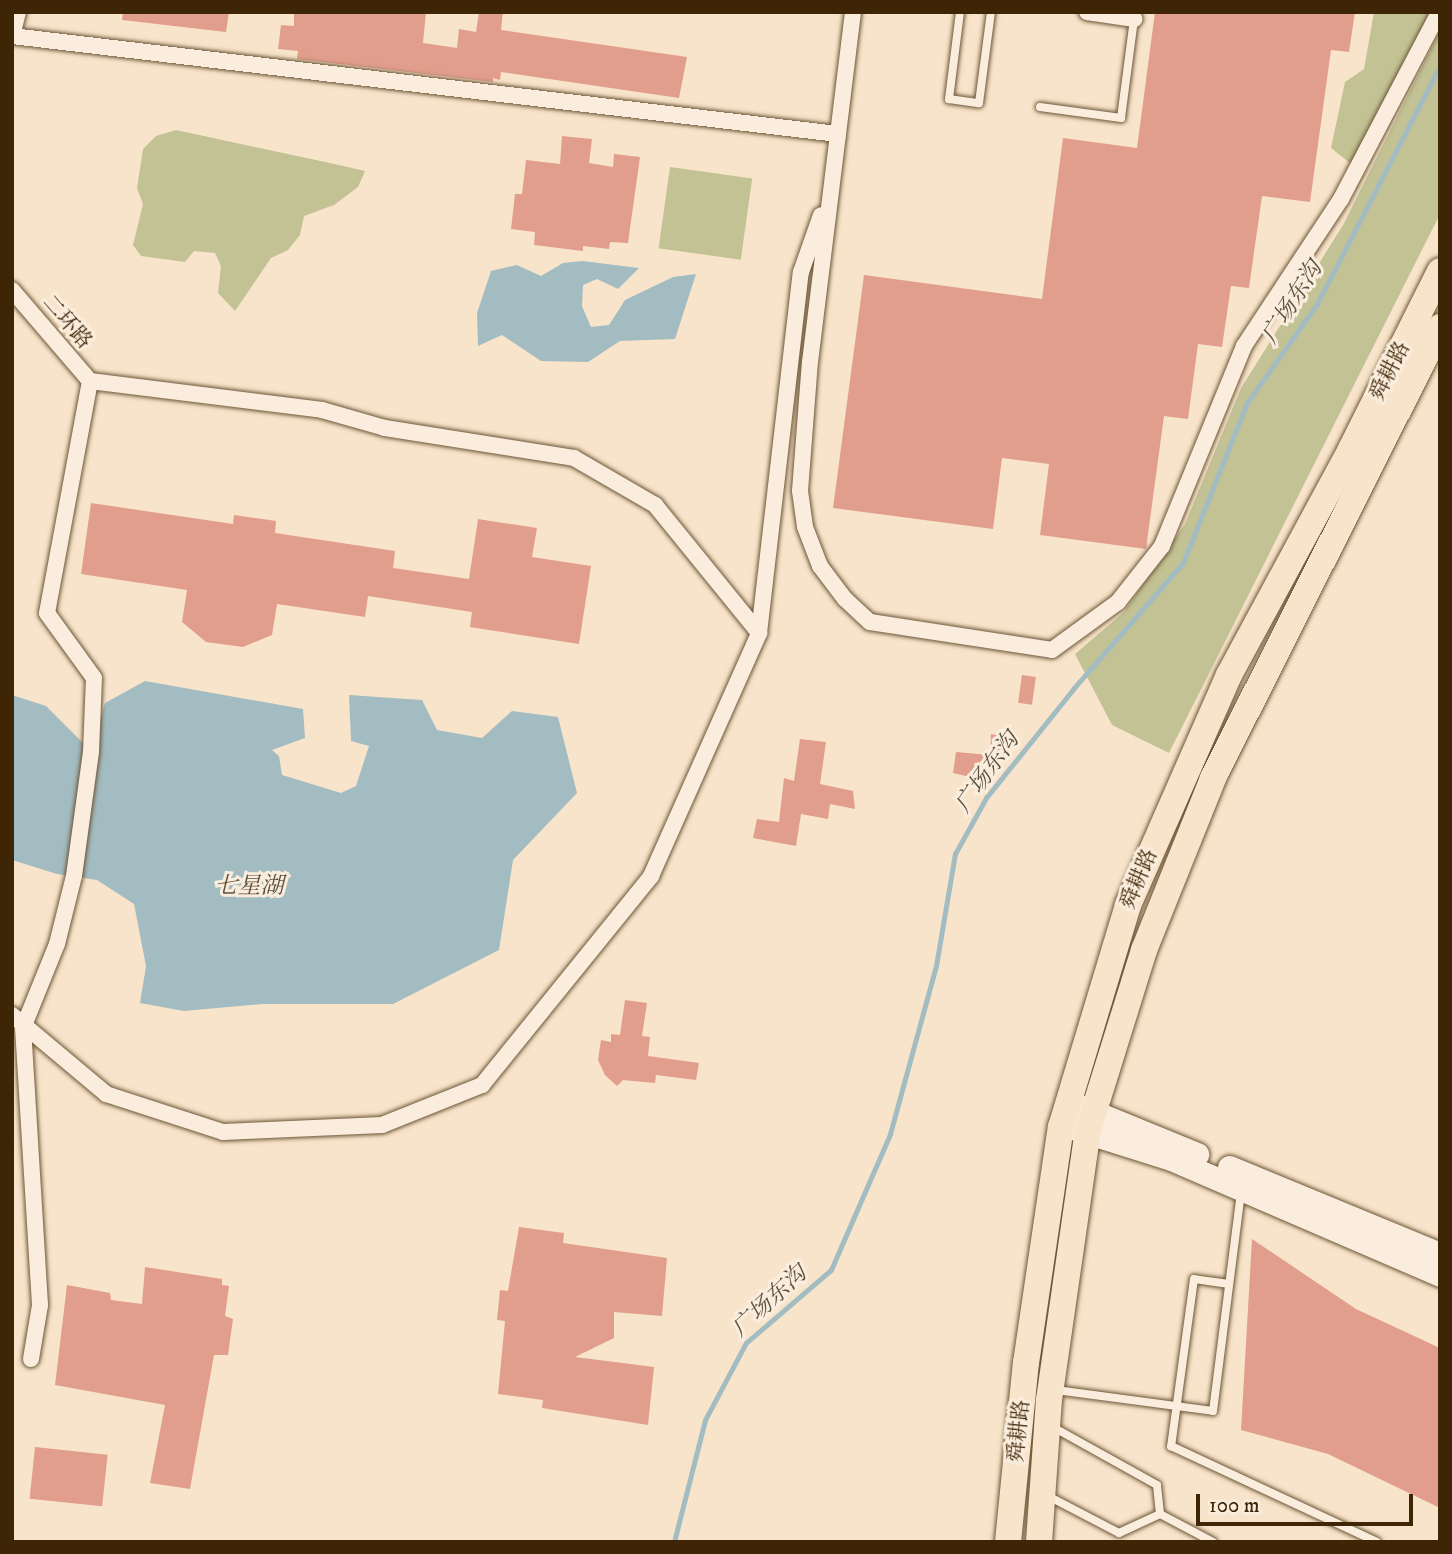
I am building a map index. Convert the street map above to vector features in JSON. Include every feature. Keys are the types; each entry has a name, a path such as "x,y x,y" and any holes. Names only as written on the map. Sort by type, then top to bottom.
{"main road":[{"name":"舜耕路","path":"1008,1542 1026,1363 1061,1126 1128,905 1229,675 1351,449 1440,271"},
{"name":"舜耕路","path":"1039,1542 1051,1389 1091,1122 1144,950 1213,778 1440,327"},
{"path":"1068,1101 1091,1122 1440,1275"},
{"path":"1061,1126 1091,1122 1440,1254"}],"street":[{"path":"18,12 12,36 838,134"},
{"path":"853,12 831,187 800,491 805,527 820,566 845,599 870,622 1052,650 1118,602 1162,545 1244,346 1341,199 1439,12"},
{"path":"1087,12 1135,15"},
{"path":"18,1022 106,1094 223,1132 382,1125 482,1085 651,876 759,633 801,272 831,187"},
{"name":"二环路","path":"12,290 90,381"},
{"path":"31,1359 40,1305 18,1022 57,944 71,890 91,752 94,678 47,613 90,381 322,410 385,429 574,458 654,505 759,633"}],"lane":[{"path":"960,12 949,99 979,103 991,12"},
{"path":"1040,107 1121,118 1135,15"},
{"path":"1051,1389 1213,1411 1241,1189"},
{"path":"1229,1284 1194,1279 1171,1446 1377,1542"},
{"path":"1048,1424 1157,1485 1160,1514"},
{"path":"1042,1493 1119,1533 1160,1514"},
{"path":"1160,1514 1213,1542"}],"green space":[{"path":"1374,12 1431,12 1360,171 1331,148 1345,82 1364,69"},
{"path":"1440,31 1440,214 1169,753 1112,725 1075,654 1124,612 1185,524 1241,388 1343,225"},
{"path":"176,130 365,171 358,187 334,205 304,216 300,235 288,250 271,258 235,311 218,293 221,266 215,253 194,251 185,262 141,256 133,245 143,204 137,188 143,149 156,136"},
{"path":"670,167 752,179 741,260 659,248"}],"water":[{"path":"582,261 639,268 618,289 597,279 583,285 582,306 591,327 609,325 625,300 673,277 696,274 675,339 620,341 588,362 541,361 502,335 478,346 477,313 491,271 517,265 541,276 563,263"},
{"name":"七星湖","path":"145,681 303,709 305,738 272,750 279,756 282,775 341,793 356,786 369,746 351,741 349,695 422,700 437,730 482,738 512,711 558,717 577,793 513,860 499,950 393,1004 263,1004 184,1011 140,1003 146,966 134,904 97,880 57,874 12,860 12,695 46,706 91,751 105,703"}],"building":[{"path":"123,12 229,12 226,32 122,20"},
{"path":"294,12 426,12 423,43 457,48 459,29 476,32 479,12 503,12 501,30 687,57 679,98 501,72 500,80 493,78 493,82 297,59 298,51 278,49 281,25 294,26"},
{"path":"1155,12 1355,12 1349,52 1331,50 1310,202 1262,196 1249,288 1231,286 1222,347 1198,344 1188,419 1164,416 1146,549 1040,535 1049,464 1002,458 993,529 833,508 864,275 1042,299 1063,138 1137,148"},
{"path":"562,136 592,139 589,163 613,167 614,154 640,157 628,243 610,242 609,249 583,246 583,251 534,245 535,232 511,229 515,194 522,194 526,160 560,164"},
{"path":"91,503 233,524 234,515 276,521 275,533 395,551 393,568 469,579 478,519 537,528 532,557 591,566 579,644 470,627 472,612 368,596 365,617 277,604 272,635 243,647 206,642 182,622 187,590 81,574"},
{"path":"1022,675 1036,677 1032,705 1018,703"},
{"path":"991,734 1006,737 991,782 953,773 956,752 990,755"},
{"path":"800,739 826,742 820,784 853,791 855,809 830,804 828,819 801,814 796,846 753,838 757,819 779,822 784,778 794,781"},
{"path":"625,1000 647,1003 642,1036 650,1037 648,1056 699,1063 696,1080 656,1075 655,1083 623,1080 617,1086 605,1075 598,1060 601,1040 611,1042 611,1034 620,1035"},
{"path":"519,1227 564,1233 563,1243 667,1258 662,1316 614,1312 614,1338 575,1357 654,1367 648,1425 542,1408 543,1400 498,1394 505,1321 497,1320 500,1290 508,1291"},
{"path":"1252,1239 1356,1309 1440,1348 1440,1508 1328,1454 1241,1430"},
{"path":"145,1267 222,1279 222,1285 229,1286 225,1316 233,1319 228,1355 214,1355 190,1489 150,1483 165,1405 55,1385 67,1285 110,1293 111,1300 142,1304"},
{"path":"35,1447 108,1455 102,1506 30,1499"}],"waterway":[{"name":"广场东沟","path":"674,1542 705,1420 746,1343 831,1270 890,1134 936,966 955,854 986,798 1074,688 1183,563 1247,403 1317,304 1440,66"}]}
